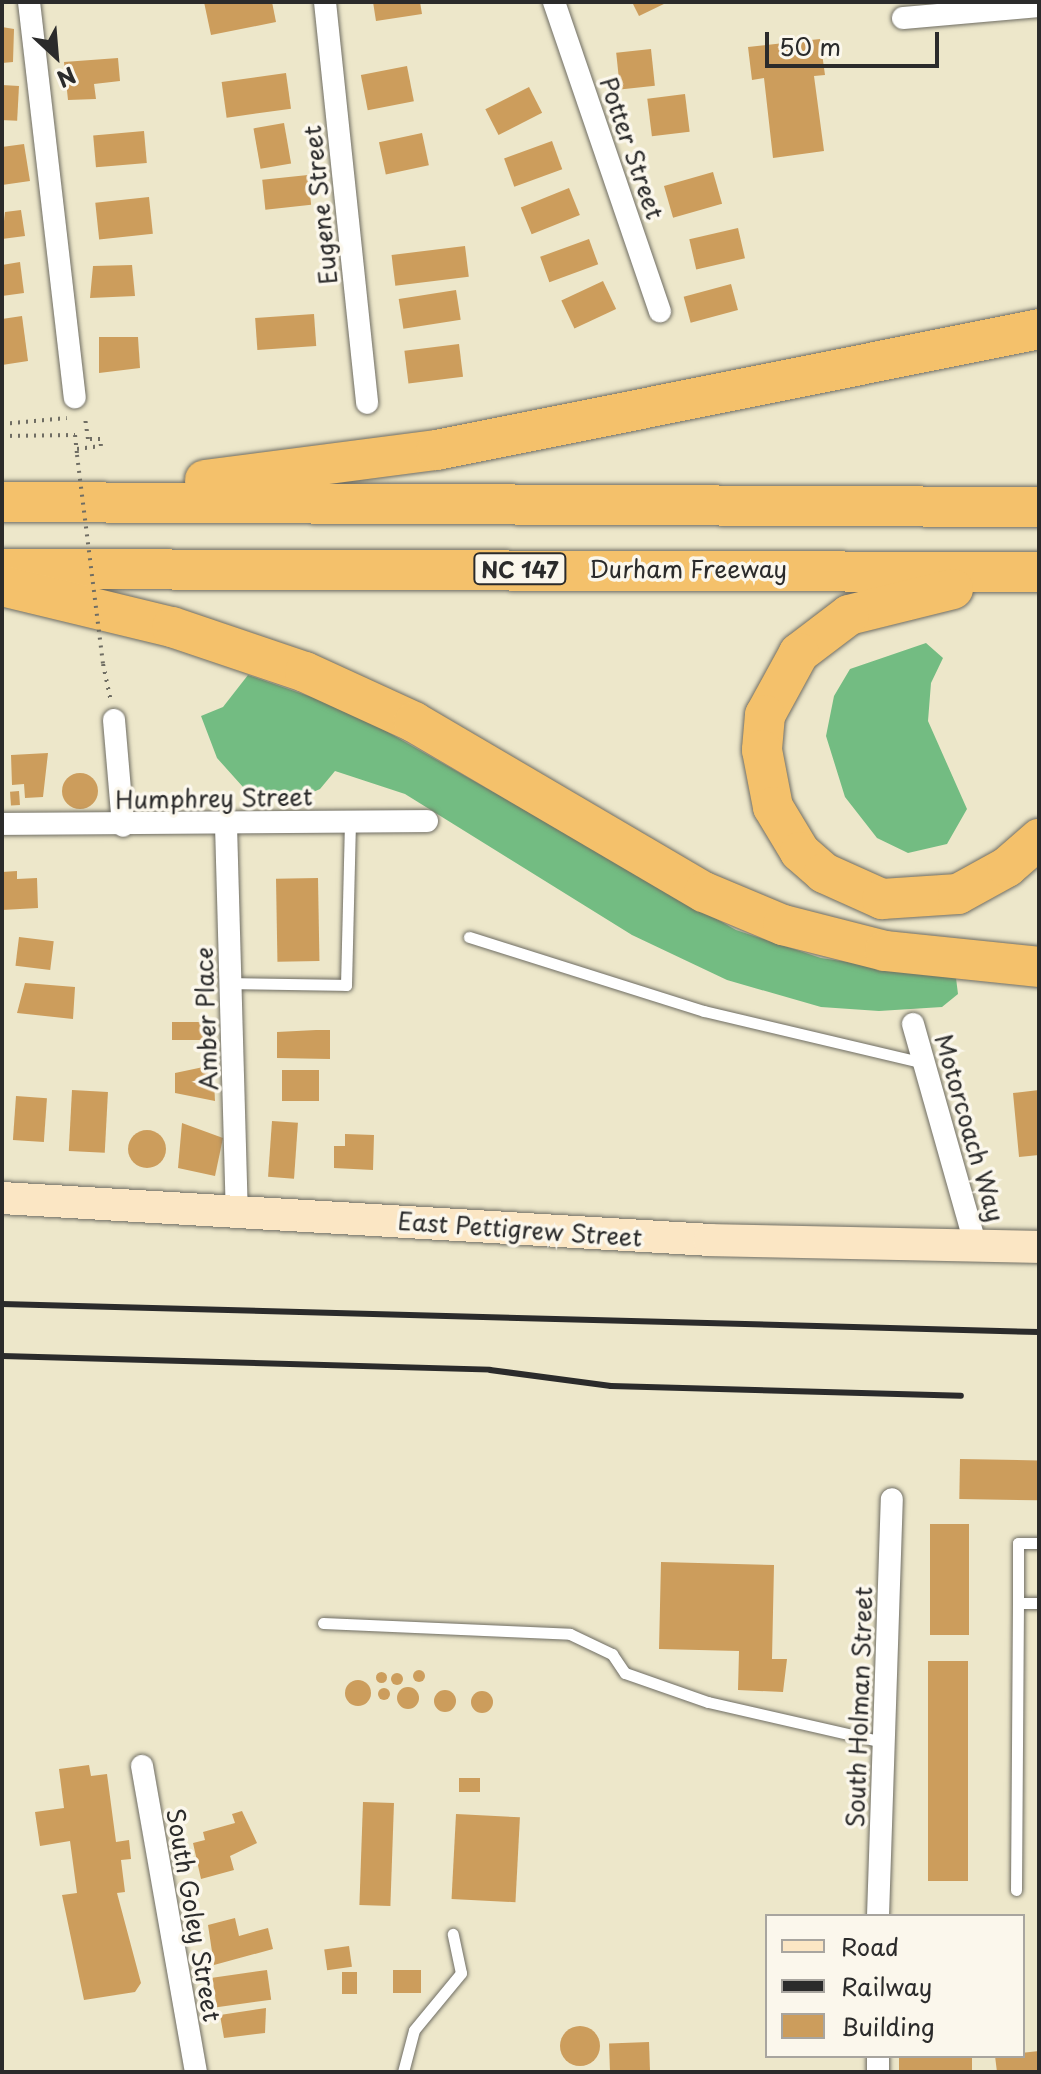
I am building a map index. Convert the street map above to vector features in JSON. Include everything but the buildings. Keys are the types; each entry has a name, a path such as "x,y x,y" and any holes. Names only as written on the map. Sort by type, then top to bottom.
{"highway":[{"path":"49,502 134,484 339,467 437,450 1039,329"},
{"path":"2,502 1039,507"},
{"name":"Durham Freeway","path":"2,569 1039,573"},
{"path":"1039,573 882,602 822,632 771,699 762,750 766,787 785,831 800,852 851,889 901,901 958,894 1007,867 1039,839"},
{"path":"2,586 172,627 318,677 414,722 704,892 783,925 885,951 1039,967"}],"street":[{"path":"29,2 76,406"},
{"name":"Eugene Street","path":"325,2 367,403"},
{"name":"Potter Street","path":"554,2 660,311"},
{"path":"903,18 1039,6"},
{"path":"114,720 123,826"},
{"name":"Humphrey Street","path":"2,824 123,826 427,821"},
{"name":"Amber Place","path":"226,825 237,1211"},
{"name":"Motorcoach Way","path":"913,1024 976,1246"},
{"name":"East Pettigrew Street","path":"2,1198 710,1240 1039,1247"},
{"name":"South Holman Street","path":"878,1914 892,1499"},
{"name":"South Goley Street","path":"142,1766 196,2072"}],"lane":[{"path":"230,983 346,985 350,823"},
{"path":"469,937 704,1011 924,1063"},
{"path":"1016,1890 1018,1543 1039,1543"},
{"path":"1018,1603 1039,1603"},
{"path":"323,1623 570,1634 612,1654 625,1673 708,1702 883,1742"},
{"path":"403,2072 414,2030 461,1973 453,1934"}],"path":[{"path":"76,406 87,419 88,439 100,439 101,446 77,452"},
{"path":"2,424 53,423"},
{"path":"2,436 75,435 103,664 114,720"}],"green space":[{"path":"926,643 943,658 931,683 928,721 967,809 947,844 908,853 877,838 845,797 826,736 834,696 850,669"},
{"path":"248,675 349,710 736,930 821,958 956,978 958,994 942,1007 879,1011 821,1007 727,980 632,935 405,794 335,771 320,789 291,802 251,796 217,758 201,716 223,707"}],"railway":[{"path":"2,1304 1039,1332"},
{"path":"2,1356 490,1370 611,1386 961,1396"}]}
